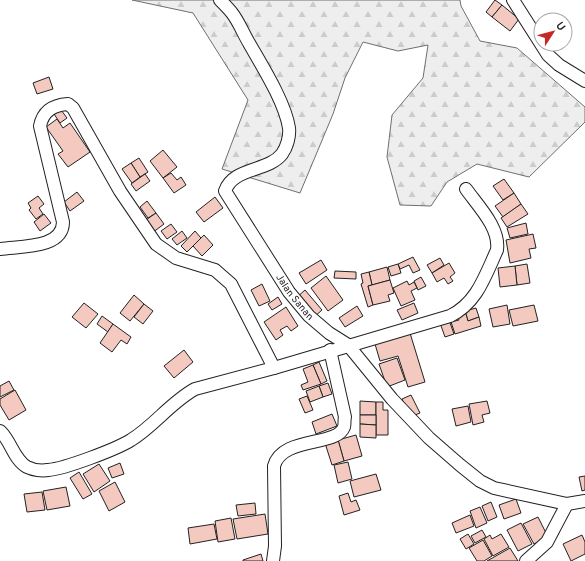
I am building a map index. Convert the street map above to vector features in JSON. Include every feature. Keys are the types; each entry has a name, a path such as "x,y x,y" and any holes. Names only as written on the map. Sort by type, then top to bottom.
{"street":[{"name":"Jalan Sanan","path":"220,0 233,14 264,70 285,114 289,129 287,145 282,155 270,163 235,177 228,184 225,191 288,292 309,316 329,334 348,345 392,399 429,438 480,481 494,488 567,504 585,501"},
{"path":"513,0 548,55 559,65 585,81"},
{"path":"0,249 51,242 58,237 63,230 63,222 40,126 42,118 47,111 61,104 68,104 73,108 120,191 156,244 176,258 215,270 232,284 274,368"},
{"path":"0,431 19,460 27,467 37,470 49,470 82,460 130,441 183,395 195,389 274,368 330,350 450,316 460,311 475,296 497,250 498,242 492,227 466,189"},
{"path":"273,561 275,546 274,466 276,458 290,448 332,436 340,432 344,427 344,418 330,350"},
{"path":"526,561 547,542 567,504"}],"green space":[{"path":"132,0 460,0 461,6 480,41 517,48 585,107 585,122 529,177 477,164 447,182 431,206 400,205 387,157 392,115 423,78 428,45 398,51 363,42 345,78 333,114 300,193 222,169 248,100 193,13"}],"building":[{"path":"495,0 502,5 492,17 486,12"},
{"path":"502,5 519,19 510,31 492,17"},
{"path":"49,77 53,89 37,94 33,83"},
{"path":"61,110 67,118 60,123 54,114"},
{"path":"57,119 63,128 70,123 90,152 68,167 58,154 63,151 46,127"},
{"path":"163,150 177,167 163,178 150,161"},
{"path":"139,158 148,172 140,177 131,163"},
{"path":"131,163 140,177 132,183 122,169"},
{"path":"171,173 177,180 181,177 186,185 174,193 163,178"},
{"path":"145,174 150,181 136,191 131,184"},
{"path":"504,179 514,193 503,200 493,186"},
{"path":"77,192 84,201 70,211 64,202"},
{"path":"514,193 521,204 503,217 495,206"},
{"path":"38,196 44,204 39,208 43,214 36,219 29,210 31,208 28,203"},
{"path":"215,197 223,208 204,222 196,212"},
{"path":"147,201 156,213 148,218 140,207"},
{"path":"521,204 528,214 507,227 501,218"},
{"path":"156,213 164,224 152,233 143,222"},
{"path":"44,214 51,223 40,231 34,222"},
{"path":"526,223 528,234 510,238 507,228"},
{"path":"171,224 177,232 167,239 161,231"},
{"path":"182,231 187,238 177,245 172,239"},
{"path":"195,231 201,238 187,252 181,246"},
{"path":"533,234 536,248 529,249 531,258 510,263 506,240"},
{"path":"204,235 213,245 202,256 193,246"},
{"path":"413,257 420,270 413,273 409,265 400,269 398,264"},
{"path":"440,258 444,265 432,273 427,265"},
{"path":"321,260 327,270 306,284 299,273"},
{"path":"449,263 455,273 450,277 453,281 448,284 444,278 437,282 432,273"},
{"path":"398,264 401,273 391,276 388,267"},
{"path":"527,264 530,283 517,285 515,266"},
{"path":"515,266 517,285 500,287 498,268"},
{"path":"387,267 390,280 372,285 369,272"},
{"path":"335,271 356,272 356,279 334,278"},
{"path":"369,272 372,285 368,286 373,305 368,307 361,284 363,283 361,274"},
{"path":"326,276 343,300 328,311 311,288"},
{"path":"421,277 426,286 418,290 414,281"},
{"path":"390,280 394,293 388,295 390,301 373,305 368,286"},
{"path":"407,281 409,285 414,282 417,288 411,291 415,300 401,306 393,288"},
{"path":"262,284 270,301 259,306 251,290"},
{"path":"305,290 322,310 313,318 296,298"},
{"path":"134,295 144,304 130,321 120,313"},
{"path":"278,297 282,304 272,310 268,304"},
{"path":"84,303 98,314 86,328 72,317"},
{"path":"414,303 418,313 402,320 397,310"},
{"path":"144,304 153,311 143,324 134,317"},
{"path":"507,305 510,324 493,327 489,309"},
{"path":"534,305 538,321 513,326 509,310"},
{"path":"357,306 363,316 345,327 339,318"},
{"path":"286,307 298,326 291,331 287,326 280,330 283,335 276,340 264,322"},
{"path":"476,308 479,317 468,321 465,311"},
{"path":"465,311 468,321 479,317 481,326 455,334 451,322 459,320 457,314"},
{"path":"102,316 113,324 108,332 97,324"},
{"path":"449,320 454,334 445,337 440,323"},
{"path":"113,324 131,337 127,344 121,340 112,352 100,343"},
{"path":"410,333 425,382 408,387 398,356 380,361 375,344"},
{"path":"184,350 193,362 174,378 164,366"},
{"path":"397,358 405,380 387,387 379,364"},
{"path":"319,362 327,381 321,384 313,365"},
{"path":"313,365 321,384 303,390 301,385 308,382 303,369"},
{"path":"9,381 14,390 0,397 0,386"},
{"path":"328,383 332,394 323,397 319,386"},
{"path":"319,386 323,397 310,402 306,391"},
{"path":"15,390 26,410 9,420 0,405 0,399"},
{"path":"411,395 420,413 410,417 402,399"},
{"path":"307,396 313,410 305,413 299,399"},
{"path":"360,401 376,402 376,415 360,415"},
{"path":"487,401 490,413 482,415 484,422 473,425 469,404"},
{"path":"376,402 383,402 383,410 388,410 388,435 376,435"},
{"path":"468,406 471,422 456,426 452,409"},
{"path":"332,414 337,426 316,434 312,422"},
{"path":"360,415 376,415 376,425 360,424"},
{"path":"360,424 376,425 376,438 360,437"},
{"path":"356,435 362,456 344,461 338,440"},
{"path":"337,436 344,461 332,465 324,440"},
{"path":"348,462 352,479 338,483 334,465"},
{"path":"120,463 124,474 112,478 108,468"},
{"path":"99,464 110,481 94,492 83,474"},
{"path":"79,472 92,494 83,499 70,478"},
{"path":"376,474 381,490 354,497 350,481"},
{"path":"585,476 585,490 582,491 579,477"},
{"path":"115,482 125,502 109,511 99,491"},
{"path":"66,487 70,506 47,510 43,491"},
{"path":"42,492 45,510 27,512 24,494"},
{"path":"348,493 351,502 356,500 360,510 344,515 339,496"},
{"path":"516,499 521,513 504,519 499,505"},
{"path":"491,502 497,517 488,521 482,506"},
{"path":"255,503 256,514 238,516 236,505"},
{"path":"480,507 487,523 476,528 470,511"},
{"path":"265,514 268,534 237,539 233,519"},
{"path":"470,515 474,526 456,533 452,523"},
{"path":"538,517 548,537 534,544 523,524"},
{"path":"231,518 235,539 218,542 215,521"},
{"path":"521,523 532,544 518,551 507,530"},
{"path":"214,524 217,539 190,544 188,528"},
{"path":"482,530 486,537 475,543 471,536"},
{"path":"468,534 474,544 466,549 460,539"},
{"path":"501,534 509,547 493,556 484,539 490,535 492,539"},
{"path":"582,535 585,542 585,554 571,561 563,544"},
{"path":"483,540 492,556 484,561 477,561 469,548"},
{"path":"510,548 518,561 487,561"},
{"path":"261,554 263,561 243,561 243,560"}]}
